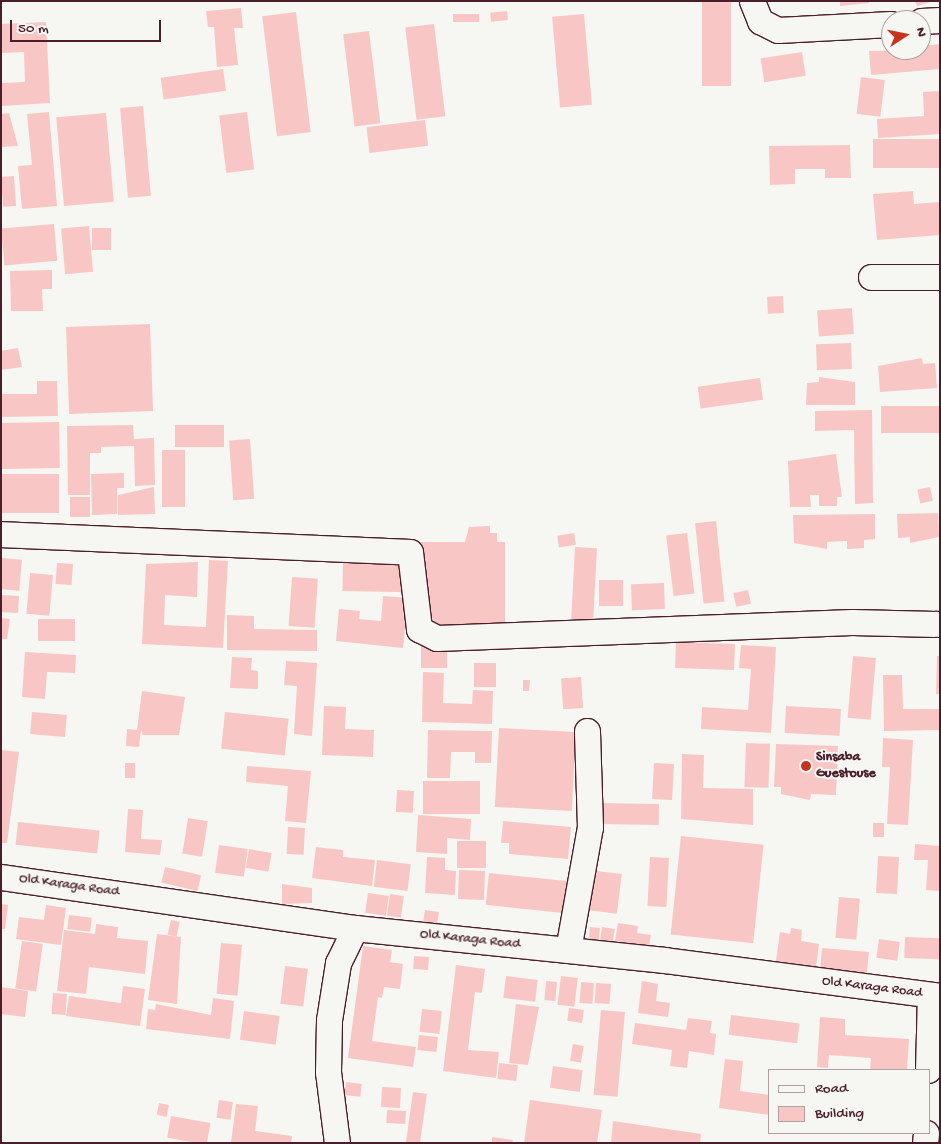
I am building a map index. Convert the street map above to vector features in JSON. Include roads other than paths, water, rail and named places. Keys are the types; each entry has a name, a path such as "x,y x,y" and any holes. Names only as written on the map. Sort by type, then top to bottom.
{"street":[{"path":"752,1 760,20 778,30 881,25"},
{"path":"871,277 940,277"},
{"path":"1,534 410,552 419,629 437,638 852,622 940,624"},
{"path":"568,950 590,827 587,731"},
{"name":"Old Karaga Road","path":"1,877 355,928 568,950 935,996"},
{"path":"337,1143 328,1072 329,1020 338,963 355,928"},
{"path":"928,1069 935,996"}],"place":[{"name":"Sinsaba Guestouse","path":"806,766"}]}
